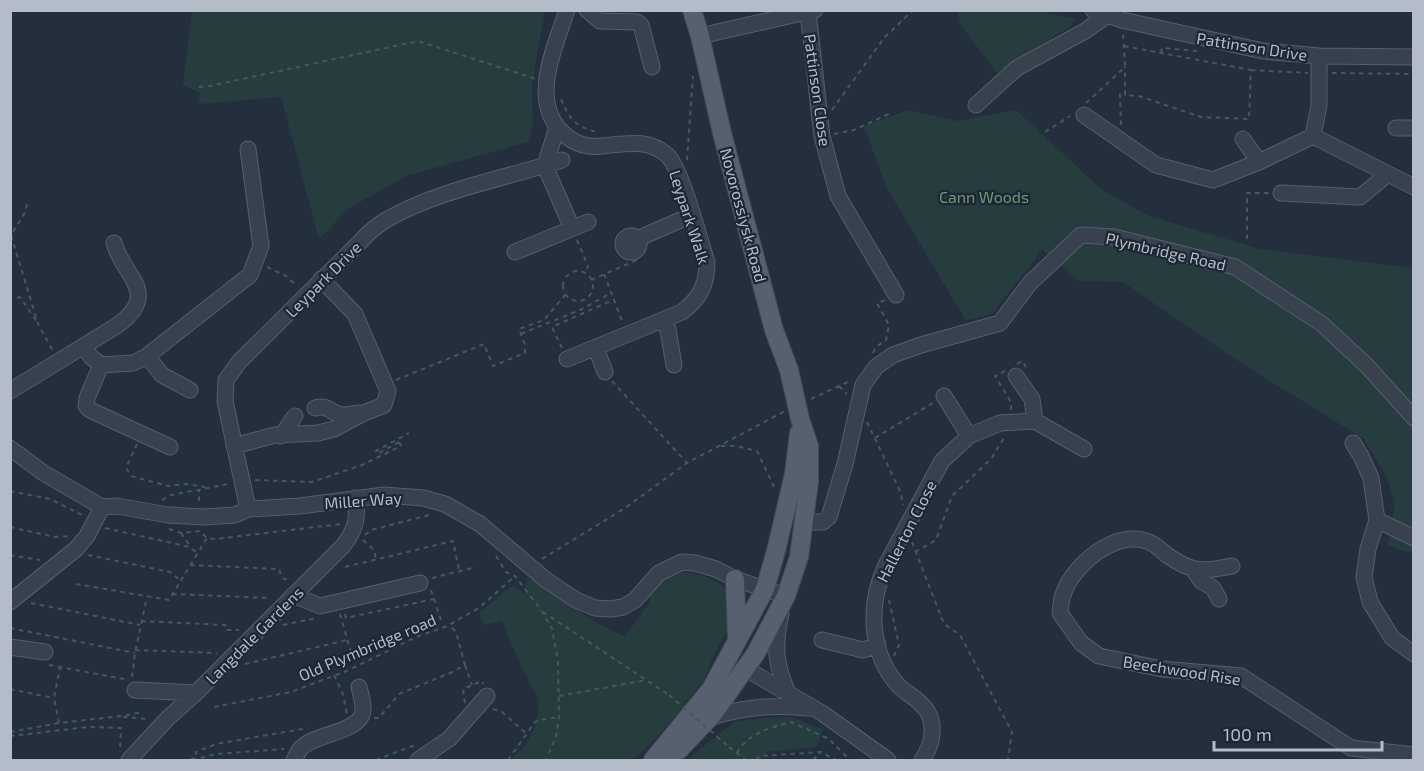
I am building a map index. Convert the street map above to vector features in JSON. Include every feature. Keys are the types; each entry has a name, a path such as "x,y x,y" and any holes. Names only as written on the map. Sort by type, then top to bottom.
{"main road":[{"name":"Novorossiysk Road","path":"653,760 711,689 765,589 794,474 789,370 774,330 692,10"},
{"name":"Novorossiysk Road","path":"662,760 679,750 709,718 746,669 785,599 799,557 809,482 809,446 792,415"},
{"path":"735,579 733,651 746,669"}],"street":[{"path":"567,10 552,53 548,77 546,103 549,115 557,127 545,166 572,228"},
{"path":"587,10 600,21 637,22 641,25 652,67"},
{"name":"Pattinson Drive","path":"1093,10 1213,41 1263,51 1319,56 1413,57"},
{"path":"700,36 811,11"},
{"name":"Pattinson Close","path":"811,11 822,130 838,196 896,295"},
{"path":"976,105 1017,68 1118,15"},
{"path":"1313,136 1319,105 1319,56"},
{"path":"1078,113 1156,165 1213,180 1259,162 1313,136"},
{"name":"Leypark Walk","path":"557,127 568,139 587,146 640,143 654,147 667,155 676,171 707,262 704,287 691,305 682,312 665,321 567,359"},
{"path":"1396,128 1413,128"},
{"path":"1313,136 1413,187"},
{"path":"1244,140 1259,162"},
{"path":"84,346 91,357 101,364 133,363 147,356 250,275 261,246 248,149"},
{"name":"Leypark Drive","path":"248,509 225,401 226,380 239,362 375,227 389,218 438,197 562,160"},
{"path":"1281,193 1360,197 1388,174"},
{"path":"636,245 692,215"},
{"path":"515,252 588,222"},
{"name":"Plymbridge Road","path":"805,522 823,522 829,517 845,464 863,385 876,367 893,356 1000,323 1030,283 1082,236 1114,237 1235,267 1322,324 1367,366 1413,418"},
{"path":"10,391 131,315 139,296 134,278 117,254 114,243"},
{"path":"234,446 274,435 318,433 334,429 384,405 388,391 355,314 321,279"},
{"path":"665,321 674,364"},
{"path":"596,348 605,372"},
{"path":"147,356 162,375 190,390"},
{"path":"101,364 86,406 90,410 170,447"},
{"path":"1016,376 1032,399 1035,421 1084,449"},
{"path":"944,396 969,436"},
{"path":"315,408 327,407 333,413 343,415 364,413"},
{"path":"281,436 295,416"},
{"name":"Hallerton Close","path":"922,760 931,742 930,718 924,707 897,684 888,670 878,645 873,617 879,579 942,461 969,436 1000,423 1035,421"},
{"path":"1353,443 1362,456 1371,478 1377,520 1368,549 1364,577 1370,602 1392,638 1413,654"},
{"name":"Miller Way","path":"10,448 42,472 102,507 117,506 168,515 203,518 235,515 248,509 300,506 355,498 405,496 445,504 480,524 546,580 576,600 595,608 623,607 635,600 659,573 682,562 695,563 717,570 785,599"},
{"path":"355,498 356,522"},
{"path":"10,602 73,552 100,524 102,507"},
{"path":"1377,520 1413,537"},
{"name":"Langdale Gardens","path":"129,760 165,721 238,660 258,630 343,546 351,536 356,522"},
{"name":"Beechwood Rise","path":"1232,566 1206,572 1184,567 1149,542 1131,538 1104,546 1076,572 1063,594 1060,613 1081,643 1099,656 1162,669 1241,675 1351,748 1413,755"},
{"name":"Beechwood Rise","path":"1193,569 1201,581 1213,588 1219,598"},
{"path":"295,593 320,606 424,581"},
{"path":"785,599 776,644 777,664 789,695"},
{"path":"822,640 863,650 878,645"},
{"path":"10,646 45,652"},
{"path":"746,669 814,708 888,760"},
{"path":"297,754 331,732 353,725 362,715 363,706 359,687"},
{"path":"135,690 196,693"},
{"path":"418,760 449,739 488,702"},
{"path":"709,718 728,711 766,706 814,708"}],"path":[{"path":"822,130 884,38 913,10"},
{"path":"1118,15 1124,46 1125,95"},
{"path":"199,87 418,41 548,77 569,118 580,127 617,137 624,143"},
{"path":"1161,53 1162,48 1205,52 1213,41"},
{"path":"1124,46 1251,70 1413,74"},
{"path":"1045,132 1078,113 1125,67"},
{"path":"676,171 687,165 694,68"},
{"path":"1121,141 1120,94 1139,96 1201,117 1249,119 1251,70"},
{"path":"822,130 854,130 891,113"},
{"path":"1247,239 1247,193 1281,193"},
{"path":"27,204 26,211 10,236 38,324"},
{"path":"572,228 588,266 585,273"},
{"path":"591,279 639,259 636,245"},
{"path":"256,263 286,276 306,294"},
{"path":"576,271 585,273 591,279 592,291 585,299 575,301 566,295 563,284 567,275 576,271"},
{"path":"604,274 628,335"},
{"path":"521,334 582,309 611,293"},
{"path":"384,383 400,379 484,344 493,366 525,353 519,329 544,320 566,295"},
{"path":"17,298 20,297 60,360"},
{"path":"567,359 552,327 614,300"},
{"path":"872,355 876,347 886,340 889,325 877,303"},
{"path":"605,372 687,463"},
{"path":"808,401 864,374 869,377"},
{"path":"874,438 944,396"},
{"path":"541,560 625,508 687,463 718,446 792,415"},
{"path":"915,552 936,540 952,496 991,459 999,444 1010,431 1011,423"},
{"path":"142,434 126,468 131,476 168,486 186,484 207,488"},
{"path":"399,440 376,451 377,454 409,434"},
{"path":"252,480 312,482 362,465 401,446 399,440"},
{"path":"718,446 736,446 757,451 776,490"},
{"path":"885,461 901,493 906,529 944,624 960,636 1012,732 1008,760"},
{"path":"161,500 171,495 235,483"},
{"path":"199,501 200,490"},
{"path":"10,491 50,499 71,512 100,524 190,547 198,553"},
{"path":"376,559 374,550 362,538 371,530 429,515"},
{"path":"190,547 182,533 200,531 207,538 215,539 356,522"},
{"path":"10,527 55,537 68,536"},
{"path":"76,584 169,600 207,538"},
{"path":"345,567 453,541 459,570"},
{"path":"73,552 170,572 180,580"},
{"path":"10,555 40,561"},
{"path":"499,561 506,572 515,576 541,610 552,629 558,660 559,717 556,737 546,760"},
{"path":"190,566 279,569 282,578 295,593"},
{"path":"424,581 476,567"},
{"path":"515,576 523,575"},
{"name":"Old Plymbridge road","path":"214,707 291,692 355,667 449,625 479,608 515,576"},
{"path":"879,579 890,603 899,645 888,670"},
{"path":"172,594 295,593"},
{"path":"59,723 54,698 60,667 132,680 135,651 147,597"},
{"path":"355,667 339,612 345,611 346,618 434,599 441,620 433,631"},
{"path":"31,603 141,623 225,626 226,630 258,630"},
{"path":"541,610 669,695 746,760"},
{"path":"280,626 320,617"},
{"path":"449,625 456,632 472,685 463,689 465,709"},
{"path":"10,628 135,651 238,660 347,640"},
{"path":"334,675 343,694 348,718 362,715 379,718 399,694 465,665"},
{"path":"559,696 647,680"},
{"path":"10,689 54,698"},
{"path":"488,702 527,734"},
{"path":"10,734 59,723 143,712"},
{"path":"117,716 165,721"},
{"path":"508,760 538,720 559,717"},
{"path":"736,753 743,742 764,730 791,722 829,739 850,760"},
{"path":"10,734 88,727 121,728 120,760"},
{"path":"191,760 196,757 196,752 216,744 308,728"},
{"path":"376,760 420,743"},
{"path":"756,760 760,756 820,752 836,760"},
{"path":"813,760 820,752"},
{"path":"191,760 216,754 297,754"}],"green space":[{"path":"192,11 545,11 532,84 533,123 528,142 406,176 348,209 319,239 281,97 199,104 200,93 183,85"},
{"path":"958,11 1038,11 1077,19 1069,27 997,73 960,24"},
{"name":"Cann Woods","path":"908,110 958,121 1016,110 1102,190 1149,216 1260,249 1413,268 1413,554 1388,545 1395,502 1386,476 1364,439 1241,363 1123,282 1078,281 1042,250 993,313 966,321 886,187 864,126"},
{"path":"684,572 712,579 729,592 734,598 733,622 715,652 704,680 669,724 640,754 629,760 511,760 526,745 536,725 539,700 520,664 502,621 485,625 479,613 513,585 525,594 527,577 597,623 625,637 649,603 653,587 661,580"},
{"path":"792,717 824,729 816,747 767,752 760,760 687,760 734,722"}]}
